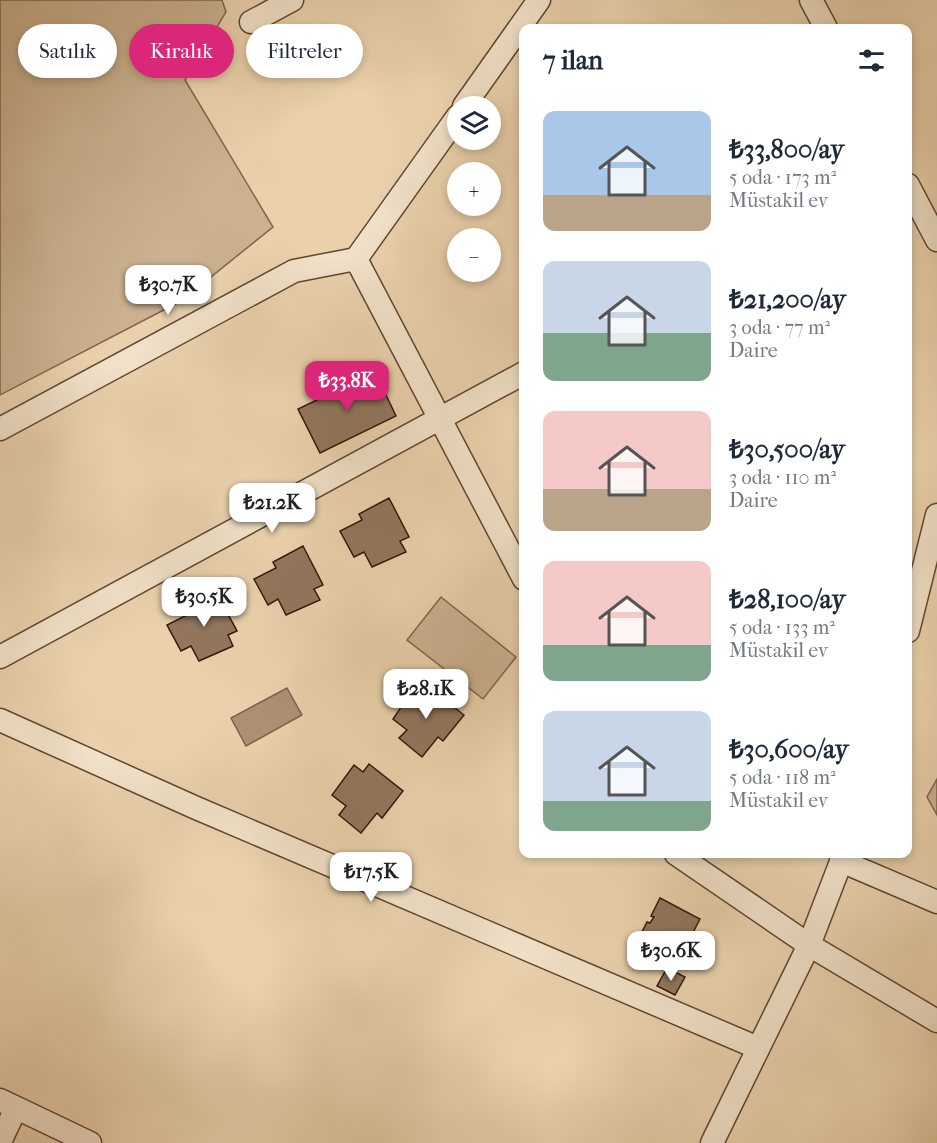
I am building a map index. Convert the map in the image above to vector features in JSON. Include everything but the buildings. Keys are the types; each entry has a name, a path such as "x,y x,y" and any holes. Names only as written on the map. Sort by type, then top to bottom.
{"street":[{"path":"251,22 292,0"},
{"path":"522,24 539,0"},
{"path":"811,0 824,24"},
{"path":"471,96 519,28"},
{"path":"0,429 294,271 356,259 447,131"},
{"path":"912,193 937,240"},
{"path":"356,259 519,570"},
{"path":"0,657 519,376"},
{"path":"912,615 937,515"},
{"path":"0,720 194,807 758,1048"},
{"path":"682,858 809,945 937,1021"},
{"path":"712,1143 809,945 842,858"},
{"path":"844,858 937,902"},
{"path":"0,1142 8,1104 90,1143"}],"shaded area":[{"path":"0,0 222,0 226,12 219,24 129,24 129,78 186,78 185,80 273,227 181,301 0,395"},
{"path":"441,597 516,657 483,699 407,640"},
{"path":"287,688 302,715 246,746 231,718"},
{"path":"937,779 937,815 927,797"}]}
